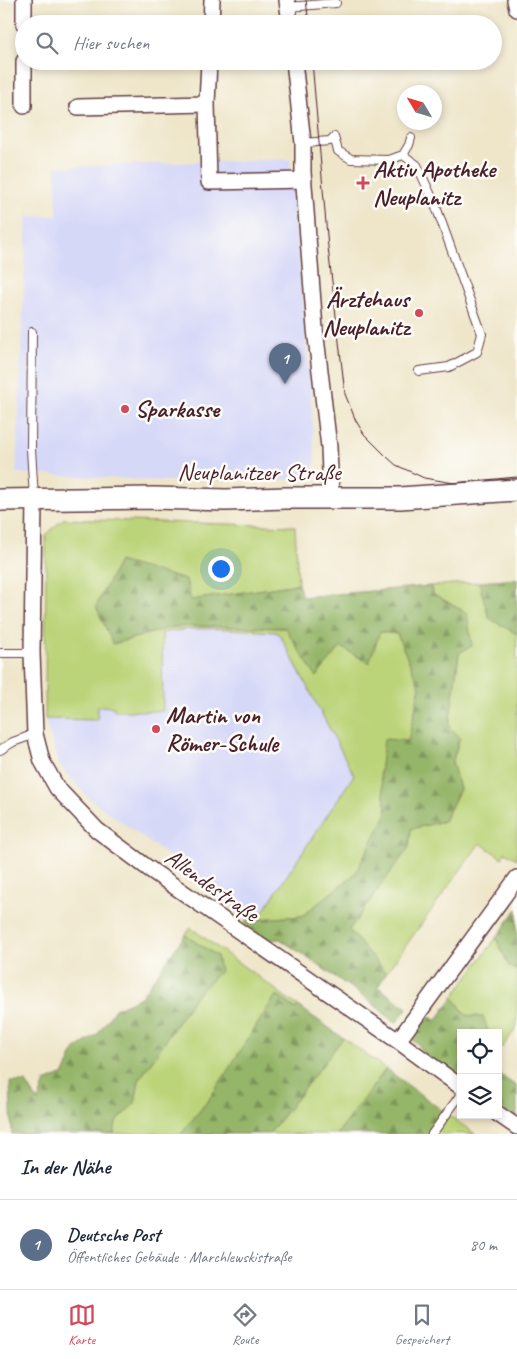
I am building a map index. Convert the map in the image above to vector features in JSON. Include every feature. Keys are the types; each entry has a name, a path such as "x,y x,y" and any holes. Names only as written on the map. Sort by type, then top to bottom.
{"street":[{"path":"24,0 24,15"},
{"path":"211,15 212,0"},
{"path":"515,0 517,8"},
{"path":"24,70 24,106"},
{"path":"209,70 207,104 209,182 304,180"},
{"path":"295,70 303,143 315,329 329,447 331,498"},
{"path":"78,106 207,104"},
{"name":"Neuplanitzer Straße","path":"0,500 400,498 517,490"},
{"name":"Allendestraße","path":"34,500 32,653 35,734 42,761 57,788 97,830 168,882 457,1084"},
{"path":"398,1041 517,878"},
{"path":"502,1117 517,1127"}],"lane":[{"path":"288,3 336,3"},
{"path":"303,143 330,141 334,137 338,152 351,159 389,160 403,155 411,138"},
{"path":"403,155 417,165 435,204 482,334 477,352 449,366 419,371"},
{"path":"32,332 31,449 34,500"},
{"path":"0,653 32,653"},
{"path":"0,750 13,742 35,734"},
{"path":"432,1134 457,1100"}],"shaded area":[{"path":"290,159 311,396 315,462 312,473 305,479 164,481 16,473 27,216 57,216 56,167"},
{"path":"201,628 276,632 280,635 354,775 258,919 249,915 90,799 60,766 45,719 97,720 97,706 114,707 114,711 162,633"}],"green space":[{"path":"63,519 295,526 298,584 191,600 113,644 172,627 285,628 341,647 380,632 397,634 420,687 408,742 385,739 380,774 387,813 355,874 302,916 258,919 354,775 280,635 276,632 219,629 190,629 162,633 163,711 114,711 114,707 98,706 97,720 45,719 46,535"},
{"path":"119,561 186,580 191,600 298,584 302,597 430,586 433,594 467,613 472,646 459,653 449,726 460,737 452,763 460,789 444,821 411,829 409,847 349,930 386,973 378,987 407,1008 396,1023 363,996 280,939 266,940 244,924 249,915 258,919 302,916 355,874 387,813 380,774 384,739 408,741 420,687 397,634 380,632 369,663 341,647 316,677 285,628 172,627 113,644 96,606"},
{"path":"517,579 517,634 489,618 479,582"},
{"path":"479,582 489,618 517,634 517,859 505,852 502,858 480,843 386,973 349,930 409,847 411,829 444,821 460,789 452,763 460,737 449,726 459,653 467,613 433,594 430,586"},
{"path":"517,909 517,971 509,966 496,938"},
{"path":"191,928 298,1006 296,1009 277,995 210,1098 181,1134 114,1134 116,1122 135,1103 139,1080 194,998 219,971 217,956 185,935"},
{"path":"185,935 217,956 220,971 194,998 139,1080 135,1103 116,1122 114,1134 12,1134 10,1082 26,1082 38,1102 45,1082 64,1074 75,1049 98,1034 115,1009 141,997"},
{"path":"496,938 509,966 517,971 517,1027 502,1048 502,1029 488,1029 483,1017 466,1015 453,997"},
{"path":"276,995 296,1009 298,1006 343,1038 269,1134 181,1134 210,1098"},
{"path":"453,997 466,1015 483,1017 488,1029 457,1029 457,1078 422,1053 419,1045 412,1040 429,1016 436,1021"},
{"path":"343,1038 386,1069 337,1134 269,1134"},
{"path":"386,1069 443,1111 427,1134 337,1134"},
{"path":"502,1076 517,1087 517,1120 502,1110"},
{"path":"443,1111 475,1134 427,1134"}],"tram line":[{"path":"306,0 308,15"},
{"path":"313,70 328,247 345,394 356,421 364,434 396,465 424,478 454,483 517,477"}],"place":[{"name":"Aktiv Apotheke Neuplanitz","path":"363,183"},
{"name":"Ärztehaus Neuplanitz","path":"419,313"},
{"name":"Deutsche Post","path":"285,384"},
{"name":"Sparkasse","path":"125,409"},
{"name":"Martin von Römer-Schule","path":"156,729"}]}
